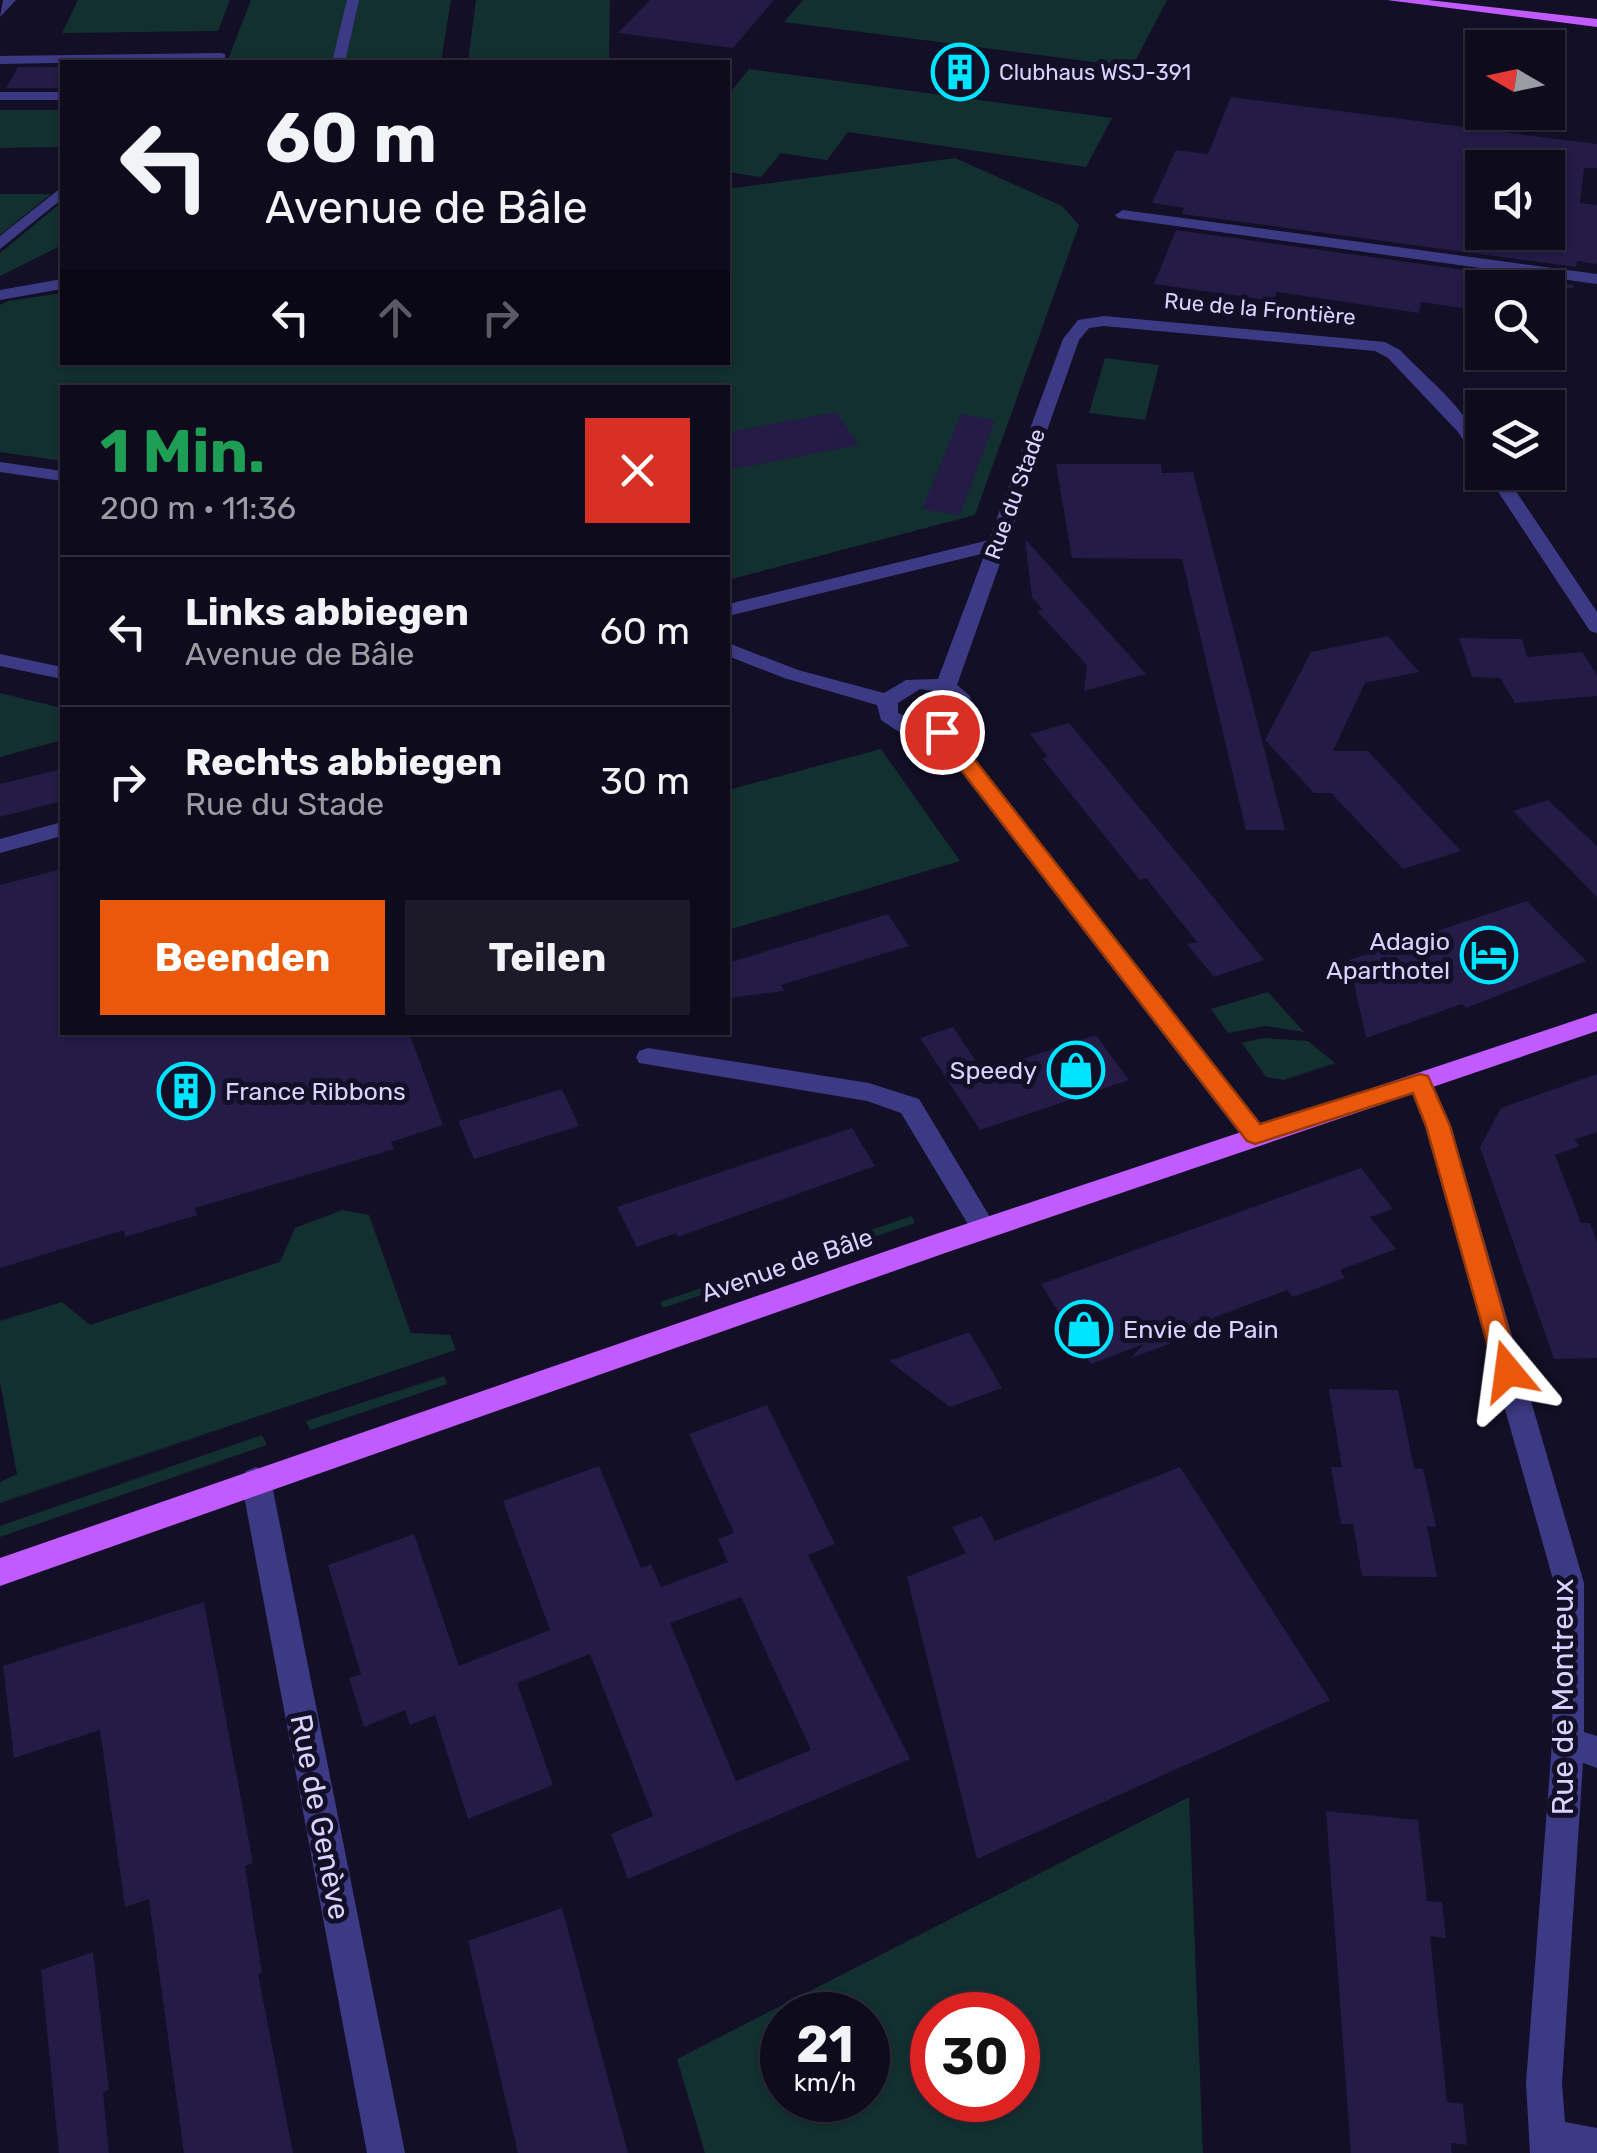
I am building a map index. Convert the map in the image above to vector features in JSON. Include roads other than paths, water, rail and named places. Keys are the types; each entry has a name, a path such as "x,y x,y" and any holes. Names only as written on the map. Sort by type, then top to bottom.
{"main road":[{"path":"1393,0 1597,23"},
{"name":"Avenue de Bâle","path":"0,1572 1255,1135 1597,1022"}],"street":[{"path":"0,13 10,0"},
{"path":"338,60 353,0"},
{"path":"0,60 220,57"},
{"path":"0,96 60,96"},
{"path":"0,244 60,194"},
{"path":"1123,215 1597,279"},
{"path":"21,289 60,268"},
{"path":"0,294 60,284"},
{"name":"Rue de la Frontière","path":"1104,320 1379,346 1394,354 1465,430"},
{"name":"Rue du Stade","path":"946,687 1071,339 1084,324 1104,320"},
{"path":"0,468 60,476"},
{"path":"1506,490 1597,627"},
{"path":"730,610 998,544"},
{"path":"730,651 887,700"},
{"path":"0,660 60,673"},
{"path":"906,686 946,687 960,696 966,707 964,716 942,732 916,732 899,726 888,715 887,700 906,686"},
{"path":"942,732 1255,1135"},
{"path":"0,846 60,830"},
{"path":"648,1057 869,1092 910,1106 984,1229"},
{"name":"Rue de Montreux","path":"1420,1082 1438,1126 1569,1583 1582,1748 1544,2082 1548,2145"},
{"name":"Rue de Genève","path":"256,1480 386,2153"},
{"path":"1548,2145 1597,2146"}],"place":[{"name":"Clubhaus WSJ-391","path":"960,72"},
{"name":"Adagio Aparthotel","path":"1489,955"},
{"name":"Speedy","path":"1076,1070"},
{"name":"France Ribbons","path":"186,1091"},
{"name":"Envie de Pain","path":"1084,1329"}]}
